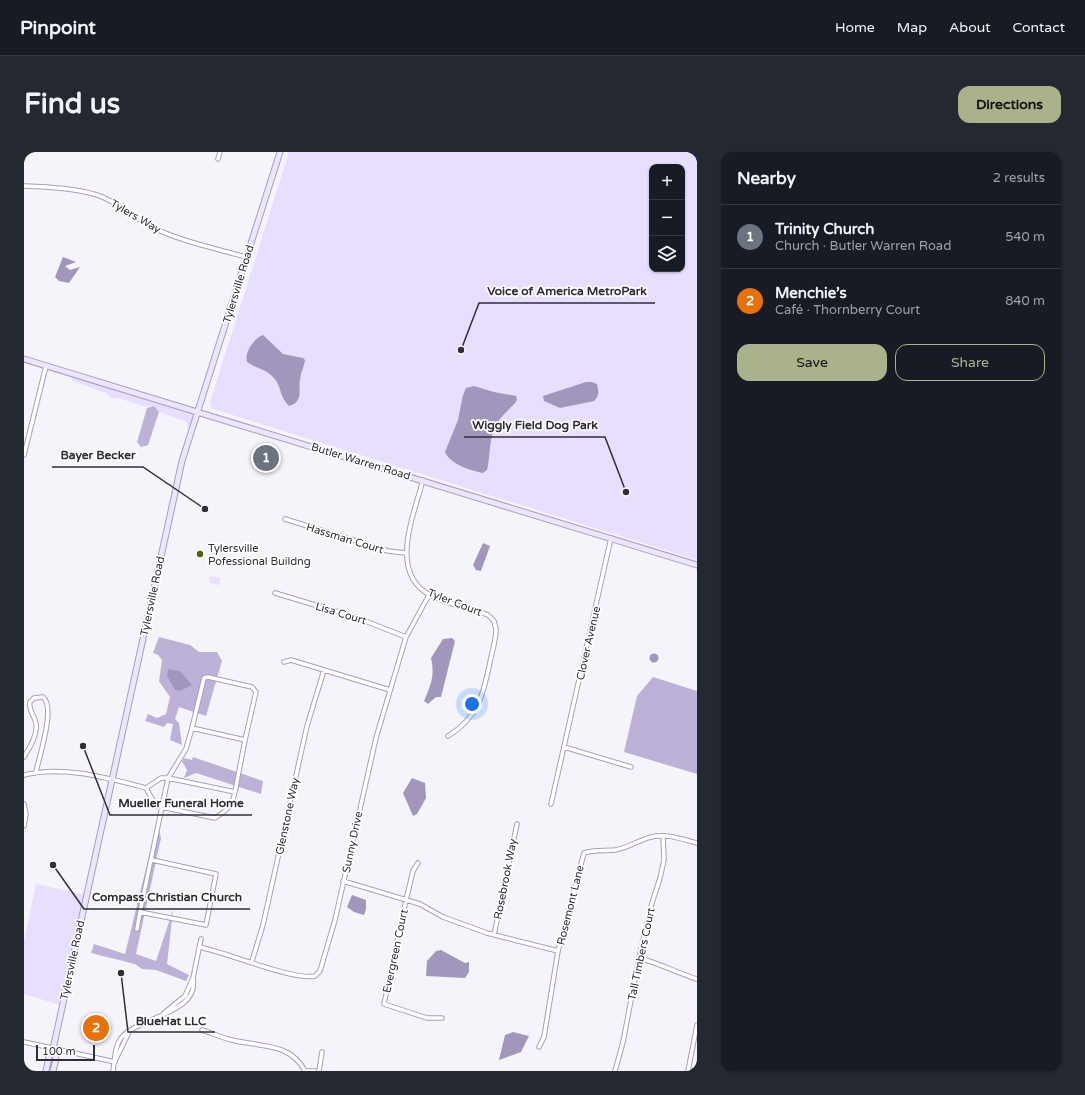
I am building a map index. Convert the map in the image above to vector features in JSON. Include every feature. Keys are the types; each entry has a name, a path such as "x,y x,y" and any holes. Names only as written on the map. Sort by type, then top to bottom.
{"main road":[{"name":"Tylersville Road","path":"46,1071 49,1057 53,1049 171,506 197,412 280,152"},
{"name":"Butler Warren Road","path":"24,359 697,565"},
{"name":"Tylersville Road","path":"53,1049 56,1059 53,1071"}],"street":[{"path":"218,159 220,152"},
{"name":"Tylers Way","path":"24,186 72,190 99,195 110,200 151,226 167,233 246,257"},
{"path":"24,455 46,366"},
{"name":"Tyler Court","path":"423,480 406,553 408,567 412,578 420,588 429,595 488,615 494,621 496,628 484,689 479,706 465,724 448,736"},
{"name":"Hassman Court","path":"285,519 388,551 406,553"},
{"name":"Clover Avenue","path":"552,804 611,538"},
{"name":"Lisa Court","path":"275,593 355,617 406,637"},
{"name":"Sunny Drive","path":"199,947 252,961 300,977 315,976 323,964 370,759 406,637 429,595"},
{"path":"284,662 291,660 390,690"},
{"name":"Glenstone Way","path":"252,961 263,925 307,726 324,670"},
{"path":"136,929 152,860 162,809 168,778 186,749 204,678 208,677 252,686 256,692 235,792 232,804 227,810 215,818 162,809 153,803 146,788"},
{"path":"24,757 36,730 30,702 34,698 43,697 48,704 48,716 36,772"},
{"path":"192,728 245,740"},
{"path":"564,747 631,767"},
{"path":"24,775 36,772 69,772 146,788 161,778 168,778 235,792"},
{"path":"24,804 26,814 24,826"},
{"name":"Rosebrook Way","path":"494,935 517,824"},
{"name":"Rosemont Lane","path":"539,1047 544,1037 558,951 584,853 591,851 616,850 651,837 663,836 679,838 697,843"},
{"name":"Tall Timbers Court","path":"614,1071 623,1042 639,958 664,860 663,836"},
{"path":"140,912 206,925 216,874 152,860"},
{"name":"Evergreen Court","path":"418,863 413,871 406,900 384,1004 427,1018 442,1018"},
{"name":"Rosebrook Way","path":"343,881 420,904 443,917 494,935 558,951"},
{"path":"113,1071 118,1045 123,1036 163,1014 170,1012 187,1000 194,985 193,978 201,939"},
{"path":"639,958 655,962 674,972 697,979"},
{"path":"688,1071 697,1025"},
{"path":"202,1030 232,1040 274,1046 301,1062 305,1071 315,1071"},
{"path":"24,1042 115,1062"},
{"path":"319,1071 322,1052"}],"shaded area":[{"path":"289,152 697,152 697,560 213,409 210,404"},
{"path":"63,257 76,262 65,266 70,270 80,267 69,283 59,281 55,277"},
{"path":"263,335 283,354 303,358 305,360 300,379 299,399 294,404 289,406 286,403 277,381 271,375 247,362 246,358 250,346 256,339"},
{"path":"73,374 197,412 189,438 187,422 159,412 154,406 143,406 122,399 111,398 106,393 72,381"},
{"path":"586,382 597,384 598,394 594,401 560,408 544,401 543,396"},
{"path":"474,386 494,392 516,396 517,400 499,420 494,429 487,470 483,473 456,464 445,452 458,420 463,395 466,388"},
{"path":"154,406 159,412 148,445 141,447 137,442 147,408"},
{"path":"483,543 490,546 481,571 476,570 473,565"},
{"path":"209,576 221,578 219,585 210,583"},
{"path":"159,637 190,645 199,652 217,652 222,661 206,716 179,707 175,719 179,723 182,745 170,740 173,724 167,723 164,727 145,721 148,714 157,718 166,714 170,697 159,681 162,660 158,655 153,653"},
{"path":"452,638 455,641 441,697 436,697 428,704 424,701 432,680 433,670 431,658 443,639"},
{"path":"654,653 659,658 654,663 649,658"},
{"path":"168,669 180,671 192,685 180,691 175,690 167,676"},
{"path":"653,677 697,691 697,774 624,752 637,696"},
{"path":"193,757 263,781 261,794 196,773 184,778 187,770 182,761 184,758 192,760"},
{"path":"412,778 425,783 426,798 417,814 413,816 403,793"},
{"path":"159,830 161,838 136,954 156,961 173,910 167,964 189,975 186,981 156,970 142,969 135,964 91,953 94,944 125,954 154,836"},
{"path":"36,884 86,895 63,1006 24,994 24,942"},
{"path":"352,895 366,900 364,915 354,912 347,907"},
{"path":"441,950 465,963 469,962 469,972 465,978 426,976 427,961 436,951"},
{"path":"513,1032 529,1036 521,1052 499,1060 505,1035"}],"place":[{"name":"Voice of America MetroPark","path":"461,350"},
{"name":"Trinity Church","path":"266,458"},
{"name":"Wiggly Field Dog Park","path":"626,492"},
{"name":"Bayer Becker","path":"205,509"},
{"name":"Tylersville Pofessional Buildng","path":"200,554"},
{"name":"Mueller Funeral Home","path":"83,746"},
{"name":"Compass Christian Church","path":"53,865"},
{"name":"BlueHat LLC","path":"121,973"},
{"name":"Menchie’s","path":"96,1028"}]}
